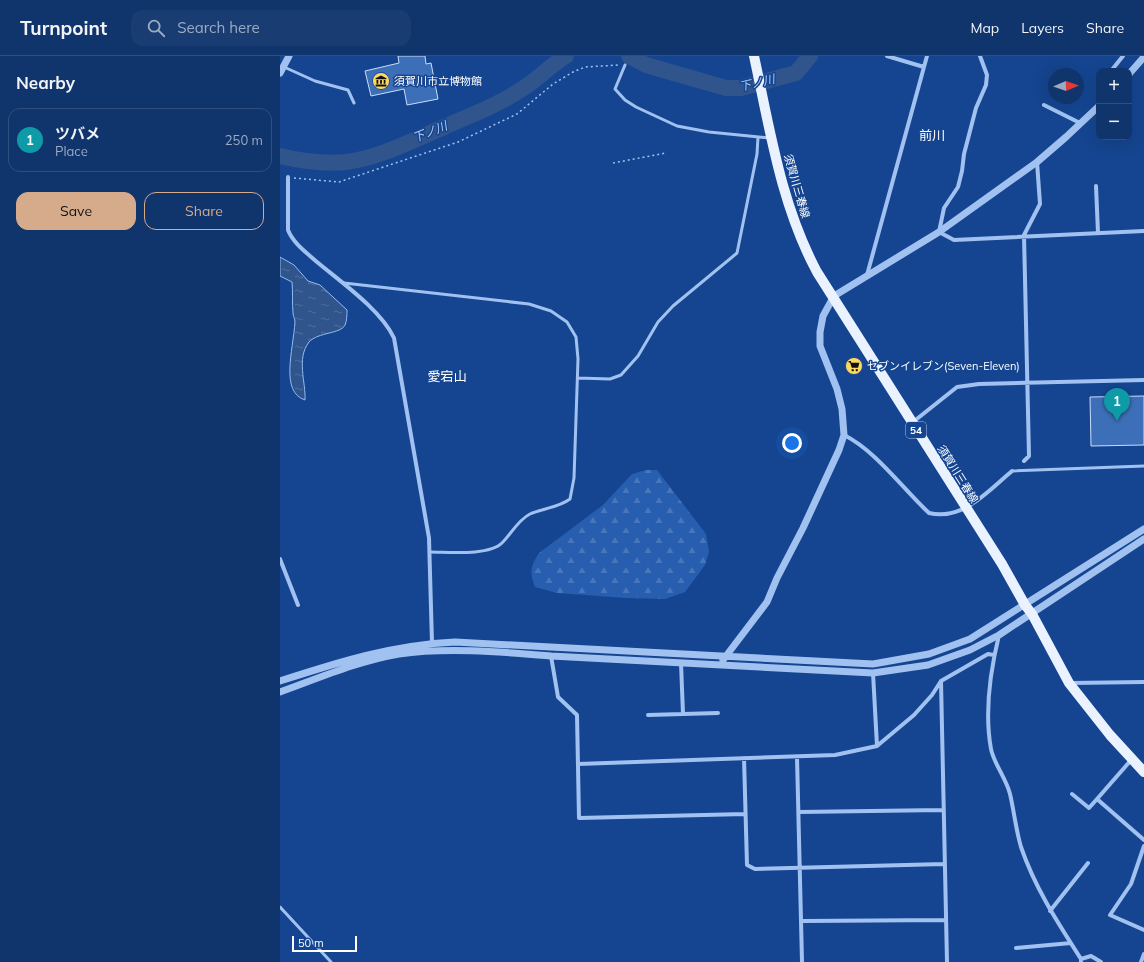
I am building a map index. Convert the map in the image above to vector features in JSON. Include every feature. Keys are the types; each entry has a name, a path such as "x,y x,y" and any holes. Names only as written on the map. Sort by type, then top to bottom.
{"main road":[{"name":"須賀川三春線","path":"754,56 786,202 798,233 817,272 834,296 965,509 1002,564 1025,606 1032,614 1069,683 1110,735 1144,772"}],"street":[{"path":"282,70 289,56"},
{"path":"887,56 924,67"},
{"path":"867,276 927,56"},
{"path":"938,232 944,208 958,187 964,154 976,108 986,85 987,75 980,56"},
{"path":"1113,68 1123,56"},
{"path":"1132,71 1144,57"},
{"path":"1044,105 1081,124"},
{"path":"721,665 724,657 767,602 777,578 833,465 844,435 844,421 837,389 820,346 820,332 823,316 834,296 938,232 1037,162 1096,109"},
{"path":"1024,462 1029,456 1024,235 1040,204 1037,162"},
{"path":"288,177 288,230 290,234 303,250 384,321 394,338 430,552 432,643"},
{"path":"1096,186 1098,233"},
{"path":"938,232 954,240 1024,235 1144,231"},
{"path":"912,423 956,387 979,384 1144,380"},
{"path":"844,435 854,440 868,452 929,513 939,515 965,509 1012,470"},
{"path":"280,681 344,660 398,647 432,643 484,642 724,657 874,664 929,654 970,639 1025,606 1144,529"},
{"path":"280,692 346,668 399,654 431,652 499,652 873,673 928,666 970,650 999,635 1144,539"},
{"path":"280,559 281,565 298,605"},
{"path":"999,635 994,655 988,718 992,750 1010,793 1021,846 1036,886 1081,960 1091,956 1101,962"},
{"path":"578,764 835,755 877,746 914,715 932,695 941,681 988,654 994,655"},
{"path":"551,656 558,697 577,715 579,818 744,814"},
{"path":"681,663 683,714"},
{"path":"873,673 877,746"},
{"path":"941,681 942,810 947,962"},
{"path":"1069,683 1144,682"},
{"path":"648,715 718,713"},
{"path":"797,757 802,962"},
{"path":"744,758 744,814 747,865 754,869 944,864"},
{"path":"1072,794 1089,808 1132,759"},
{"path":"1097,799 1144,840"},
{"path":"799,812 942,810"},
{"path":"1144,846 1131,884 1110,915 1144,930"},
{"path":"1050,911 1088,863"},
{"path":"802,921 945,920"},
{"path":"1016,948 1071,943"},
{"path":"1140,962 1144,954"}],"lane":[{"path":"626,64 615,89 625,100 636,107 677,126 710,132 772,138"},
{"path":"282,70 348,90 354,103"},
{"path":"578,378 603,379 621,375 638,356 658,322 673,306 737,253 757,154 758,137"},
{"path":"342,283 472,296 540,307 560,317 574,331 578,343 574,478 570,499 556,506 529,515 502,543 493,549 430,552"},
{"path":"1012,470 1144,466"},
{"path":"280,907 331,962"}],"path":[{"path":"288,177 339,182 458,142 505,121 529,106 553,84 573,72 585,67 626,64"},
{"path":"613,163 666,153"}],"green space":[{"path":"646,470 657,470 706,534 709,552 705,565 685,592 665,599 627,598 557,593 535,587 532,577 532,569 534,561 539,553 603,505 632,474"}],"water":[{"path":"280,257 294,265 308,281 320,285 347,310 346,322 343,328 318,336 309,342 305,349 302,371 305,400 297,396 290,379 295,322 293,314 292,282 280,276"}],"building":[{"path":"398,56 425,56 426,64 431,63 438,99 407,105 404,89 371,96 365,71 399,63"},
{"path":"1144,396 1144,445 1091,446 1090,397"}],"waterway":[{"name":"下ノ川","path":"280,156 313,162 338,163 359,160 384,153 475,114 505,99 530,83 566,56"},
{"name":"下ノ川","path":"629,56 646,65 726,88 741,88 796,73 810,56"}],"place":[{"name":"須賀川市立博物館","path":"381,81"},
{"name":"セブンイレブン(Seven-Eleven)","path":"854,366"},
{"name":"ツバメ","path":"1117,421"}],"district":[{"name":"前川","path":"932,135"},
{"name":"愛宕山","path":"447,376"}]}
